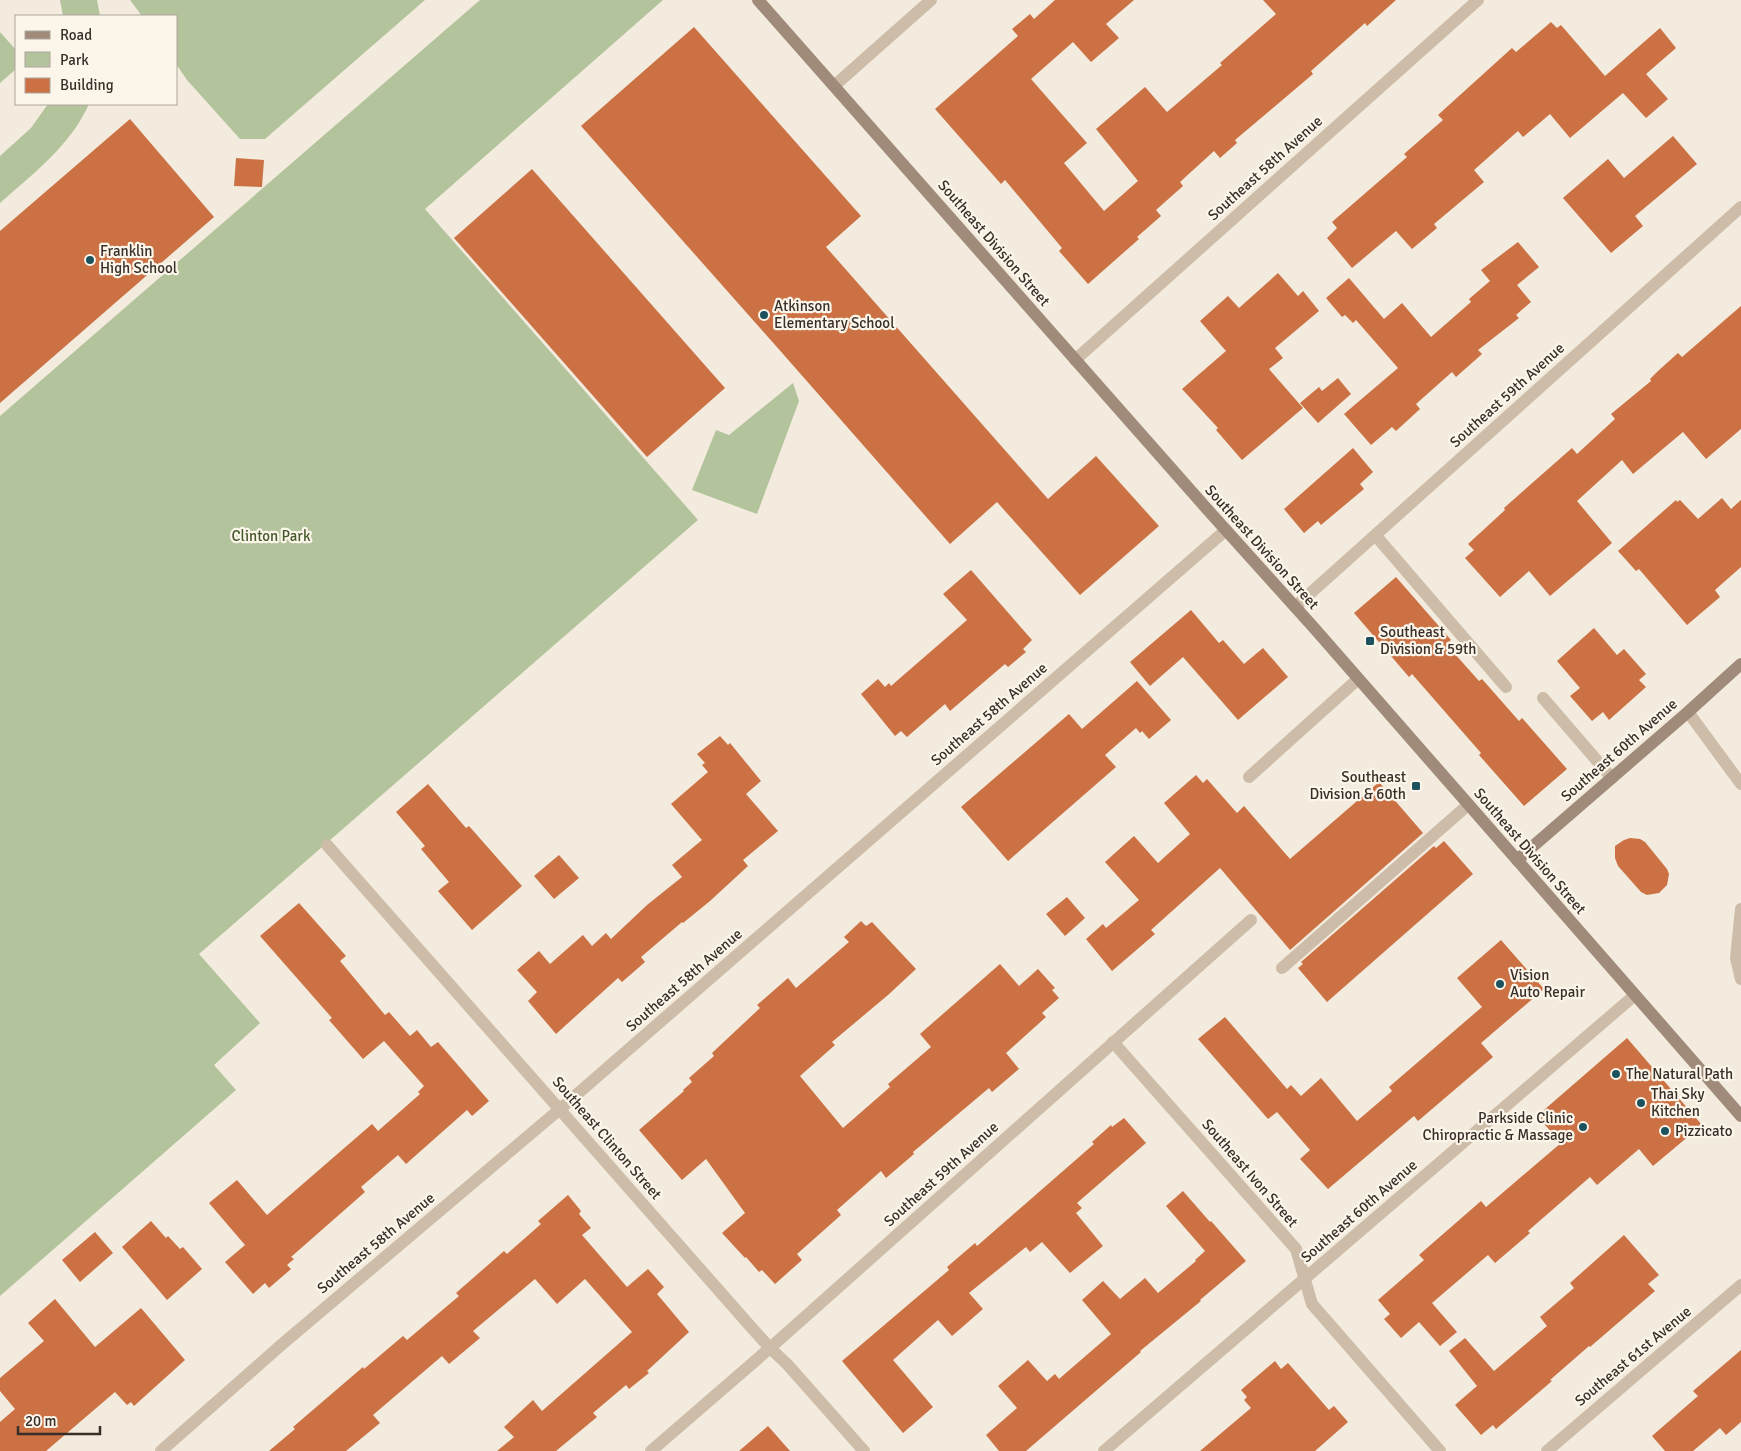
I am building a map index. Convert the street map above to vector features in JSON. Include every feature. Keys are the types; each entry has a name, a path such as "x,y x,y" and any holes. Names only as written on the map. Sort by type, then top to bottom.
{"main road":[{"name":"Southeast Division Street","path":"758,0 1741,1116"},
{"name":"Southeast 60th Avenue","path":"1517,860 1741,664"}],"street":[{"path":"834,86 931,0"},
{"name":"Southeast 58th Avenue","path":"1075,360 1478,0"},
{"name":"Southeast 59th Avenue","path":"1295,608 1741,206"},
{"name":"Southeast 58th Avenue","path":"161,1451 280,1346 560,1109 1226,530"},
{"path":"1376,536 1506,687"},
{"path":"1249,777 1358,679"},
{"path":"1543,698 1612,778"},
{"path":"1688,712 1741,784"},
{"path":"1282,968 1468,805"},
{"name":"Southeast Clinton Street","path":"327,845 770,1348 787,1364 864,1451"},
{"path":"1741,909 1736,958 1741,979"},
{"name":"Southeast 59th Avenue","path":"651,1451 770,1348 1251,920"},
{"name":"Southeast 60th Avenue","path":"1104,1451 1635,994"},
{"name":"Southeast Ivon Street","path":"1113,1042 1296,1250 1312,1304 1440,1451"},
{"name":"Southeast 61st Avenue","path":"1546,1451 1741,1285"}],"green space":[{"path":"60,0 97,0 100,15 63,15"},
{"path":"130,0 425,0 265,139 240,139 187,80 178,67 178,15 141,15"},
{"name":"Clinton Park","path":"480,0 663,0 425,209 698,520 199,954 260,1023 214,1065 236,1090 0,1296 0,416"},
{"path":"0,32 15,49 15,70 0,83"},
{"path":"47,105 88,105 72,133 61,146 38,170 0,203 0,156 31,128"},
{"path":"793,383 799,401 757,514 692,490 716,430 729,435"}],"building":[{"path":"1055,0 1134,0 1106,24 1119,38 1091,62 1073,42 1031,79 1087,143 1064,163 1104,211 1138,181 1096,129 1145,87 1167,112 1222,65 1220,63 1276,14 1263,0 1396,0 1367,26 1365,23 1311,71 1313,74 1235,140 1237,143 1220,158 1214,151 1180,182 1183,186 1156,210 1161,216 1137,237 1139,239 1088,284 1059,251 1062,248 1005,180 1001,184 935,109 1018,36 1012,29 1030,14 1034,19"},
{"path":"1551,22 1557,28 1561,25 1605,76 1660,28 1676,48 1646,74 1668,99 1646,118 1623,93 1570,138 1550,114 1523,137 1518,131 1474,170 1484,182 1434,224 1437,228 1412,249 1396,231 1352,268 1327,238 1337,228 1332,222 1407,157 1404,154 1443,120 1438,115 1512,48 1516,52"},
{"path":"694,27 861,216 826,247 1048,499 1096,456 1159,526 1080,595 997,502 950,544 581,126"},
{"path":"130,119 214,217 0,403 0,231"},
{"path":"1673,136 1697,164 1635,216 1643,226 1611,253 1563,198 1608,159 1624,178"},
{"path":"236,158 264,160 262,187 234,186"},
{"path":"532,169 725,388 647,457 454,238"},
{"path":"1518,242 1539,267 1517,285 1531,302 1516,315 1519,318 1478,350 1482,354 1456,377 1452,372 1416,404 1420,409 1396,431 1392,427 1371,445 1344,414 1398,368 1356,320 1353,323 1345,315 1342,317 1326,298 1349,278 1384,319 1402,303 1431,337 1471,302 1469,299 1490,281 1481,270"},
{"path":"1278,273 1298,296 1303,291 1319,311 1275,348 1283,358 1269,369 1303,408 1242,460 1216,430 1218,428 1182,389 1226,351 1200,321 1228,296 1239,308"},
{"path":"1741,306 1741,429 1706,459 1683,432 1633,474 1622,460 1577,501 1612,543 1550,596 1529,571 1500,597 1465,558 1474,550 1468,544 1505,510 1504,508 1572,448 1577,454 1615,419 1611,414 1651,381 1650,379 1678,353 1682,357"},
{"path":"1338,378 1351,394 1318,423 1300,403 1319,387 1322,391"},
{"path":"1353,448 1373,472 1360,484 1364,489 1321,525 1318,521 1304,533 1284,509"},
{"path":"1722,498 1731,509 1741,500 1741,567 1715,590 1720,597 1687,625 1639,569 1636,571 1618,551 1676,500 1677,502 1680,500 1698,519"},
{"path":"971,570 1032,640 1023,649 1026,652 1008,667 1005,664 950,711 945,704 907,737 901,731 895,736 861,694 878,679 885,687 889,683 891,686 967,620 943,594"},
{"path":"1396,577 1451,640 1446,644 1479,681 1482,679 1519,721 1522,718 1567,769 1524,806 1479,755 1481,753 1412,674 1409,677 1354,613"},
{"path":"1191,610 1219,643 1223,640 1244,664 1263,648 1288,677 1238,720 1183,657 1150,686 1130,662"},
{"path":"1594,628 1617,655 1624,649 1646,674 1639,680 1646,687 1609,720 1603,712 1592,721 1570,696 1580,688 1557,661"},
{"path":"1137,681 1171,720 1149,739 1142,731 1140,733 1136,728 1105,755 1116,767 1008,861 961,807 1069,714 1082,729"},
{"path":"720,736 728,745 730,743 761,781 746,794 778,831 743,860 748,866 710,901 641,957 645,962 622,982 618,978 556,1034 528,1001 537,992 517,970 539,951 550,964 583,935 592,946 606,933 611,939 647,905 682,877 672,865 702,840 671,804 708,772 702,765 705,763 697,754"},
{"path":"1196,775 1203,783 1207,779 1237,813 1244,806 1290,859 1379,782 1423,833 1290,950 1220,868 1151,930 1155,934 1112,971 1086,939 1103,924 1106,928 1139,900 1105,862 1134,836 1158,863 1190,834 1164,803"},
{"path":"428,784 466,828 469,826 522,886 472,930 438,891 449,882 421,849 425,846 396,812"},
{"path":"1630,838 1640,839 1645,842 1667,869 1669,874 1667,885 1659,893 1647,895 1641,892 1618,866 1615,858 1615,846"},
{"path":"1444,841 1473,874 1327,1002 1298,968 1303,964 1301,962 1434,846 1436,848"},
{"path":"559,855 579,878 554,899 534,876"},
{"path":"1067,897 1085,918 1065,936 1046,914"},
{"path":"299,903 346,956 340,961 385,1015 389,1012 410,1036 417,1030 431,1047 438,1042 489,1101 472,1116 467,1110 406,1164 398,1155 361,1187 365,1192 291,1257 294,1259 287,1265 291,1269 269,1288 265,1283 253,1294 225,1262 245,1245 209,1203 237,1180 267,1215 372,1124 378,1131 420,1094 418,1092 424,1086 384,1041 363,1059 329,1020 332,1018 260,936"},
{"path":"861,921 866,926 872,922 916,969 832,1042 835,1045 800,1076 843,1128 890,1087 888,1084 931,1047 920,1034 1000,964 1019,986 1038,969 1055,988 1052,990 1059,998 1042,1013 1046,1017 1006,1053 1019,1069 992,1092 989,1088 913,1152 914,1154 886,1178 881,1171 837,1210 841,1215 797,1254 802,1260 775,1284 762,1270 759,1272 722,1233 745,1213 706,1159 682,1180 639,1130 684,1091 692,1082 689,1078 714,1056 712,1053 760,1008 757,1005 788,978 796,988 849,942 844,937"},
{"path":"1501,940 1544,989 1481,1043 1493,1057 1418,1121 1414,1116 1328,1189 1300,1159 1310,1150 1277,1112 1268,1119 1198,1039 1225,1017 1287,1089 1291,1085 1301,1096 1321,1078 1357,1121 1392,1091 1389,1087 1482,1007 1457,978"},
{"path":"1627,1038 1702,1125 1653,1166 1639,1149 1597,1185 1590,1177 1528,1231 1530,1233 1495,1263 1488,1255 1432,1303 1457,1332 1440,1346 1419,1322 1401,1338 1384,1319 1390,1314 1378,1300 1424,1260 1419,1255 1481,1201 1486,1207 1561,1143 1537,1116"},
{"path":"1124,1118 1146,1143 1077,1203 1082,1208 1076,1213 1103,1246 1070,1273 1042,1242 1030,1252 1026,1247 969,1293 983,1309 952,1336 938,1320 893,1360 933,1407 903,1433 842,1361 949,1270 947,1267 975,1243 977,1246 1094,1144 1092,1142 1111,1125 1112,1127"},
{"path":"1183,1191 1246,1261 1026,1451 999,1451 986,1435 1017,1408 998,1386 1028,1360 1047,1381 1055,1374 1059,1379 1111,1334 1082,1300 1103,1281 1120,1299 1145,1278 1158,1293 1205,1251 1166,1206"},
{"path":"568,1195 581,1211 579,1214 591,1228 582,1235 627,1287 648,1269 664,1287 657,1294 689,1332 647,1371 649,1373 629,1389 626,1385 593,1413 597,1417 556,1451 497,1451 514,1437 504,1427 533,1400 542,1411 632,1332 585,1279 557,1304 535,1279 473,1331 480,1338 449,1364 442,1356 373,1415 380,1423 346,1451 269,1451 295,1429 293,1427 363,1367 364,1369 403,1336 407,1340 459,1296 456,1293 504,1251 507,1254 541,1224 538,1221"},
{"path":"151,1221 166,1238 168,1236 180,1249 183,1247 202,1269 167,1300 122,1247"},
{"path":"95,1232 113,1253 80,1282 62,1260"},
{"path":"1624,1235 1659,1275 1648,1284 1655,1291 1589,1346 1496,1429 1493,1425 1481,1435 1455,1405 1477,1386 1449,1351 1465,1338 1494,1371 1547,1326 1540,1317 1574,1288 1570,1283"},
{"path":"55,1299 95,1347 141,1308 185,1360 134,1406 131,1402 127,1405 115,1392 46,1451 0,1451 0,1422 15,1409 0,1391 0,1378 44,1341 28,1323"},
{"path":"1741,1350 1741,1422 1726,1435 1720,1428 1693,1451 1665,1451 1652,1436 1698,1396 1693,1391"},
{"path":"1275,1361 1281,1369 1288,1363 1329,1410 1334,1406 1348,1422 1315,1451 1200,1451 1251,1408 1244,1400 1247,1397 1241,1390"},
{"path":"768,1426 790,1451 739,1451"}],"place":[{"name":"Franklin High School","path":"90,260"},
{"name":"Atkinson Elementary School","path":"764,315"},
{"name":"Southeast Division & 59th","path":"1370,641"},
{"name":"Southeast Division & 60th","path":"1416,786"},
{"name":"Vision Auto Repair","path":"1500,984"},
{"name":"The Natural Path","path":"1616,1074"},
{"name":"Thai Sky Kitchen","path":"1641,1103"},
{"name":"Parkside Clinic Chiropractic & Massage","path":"1583,1127"},
{"name":"Pizzicato","path":"1665,1131"}]}
